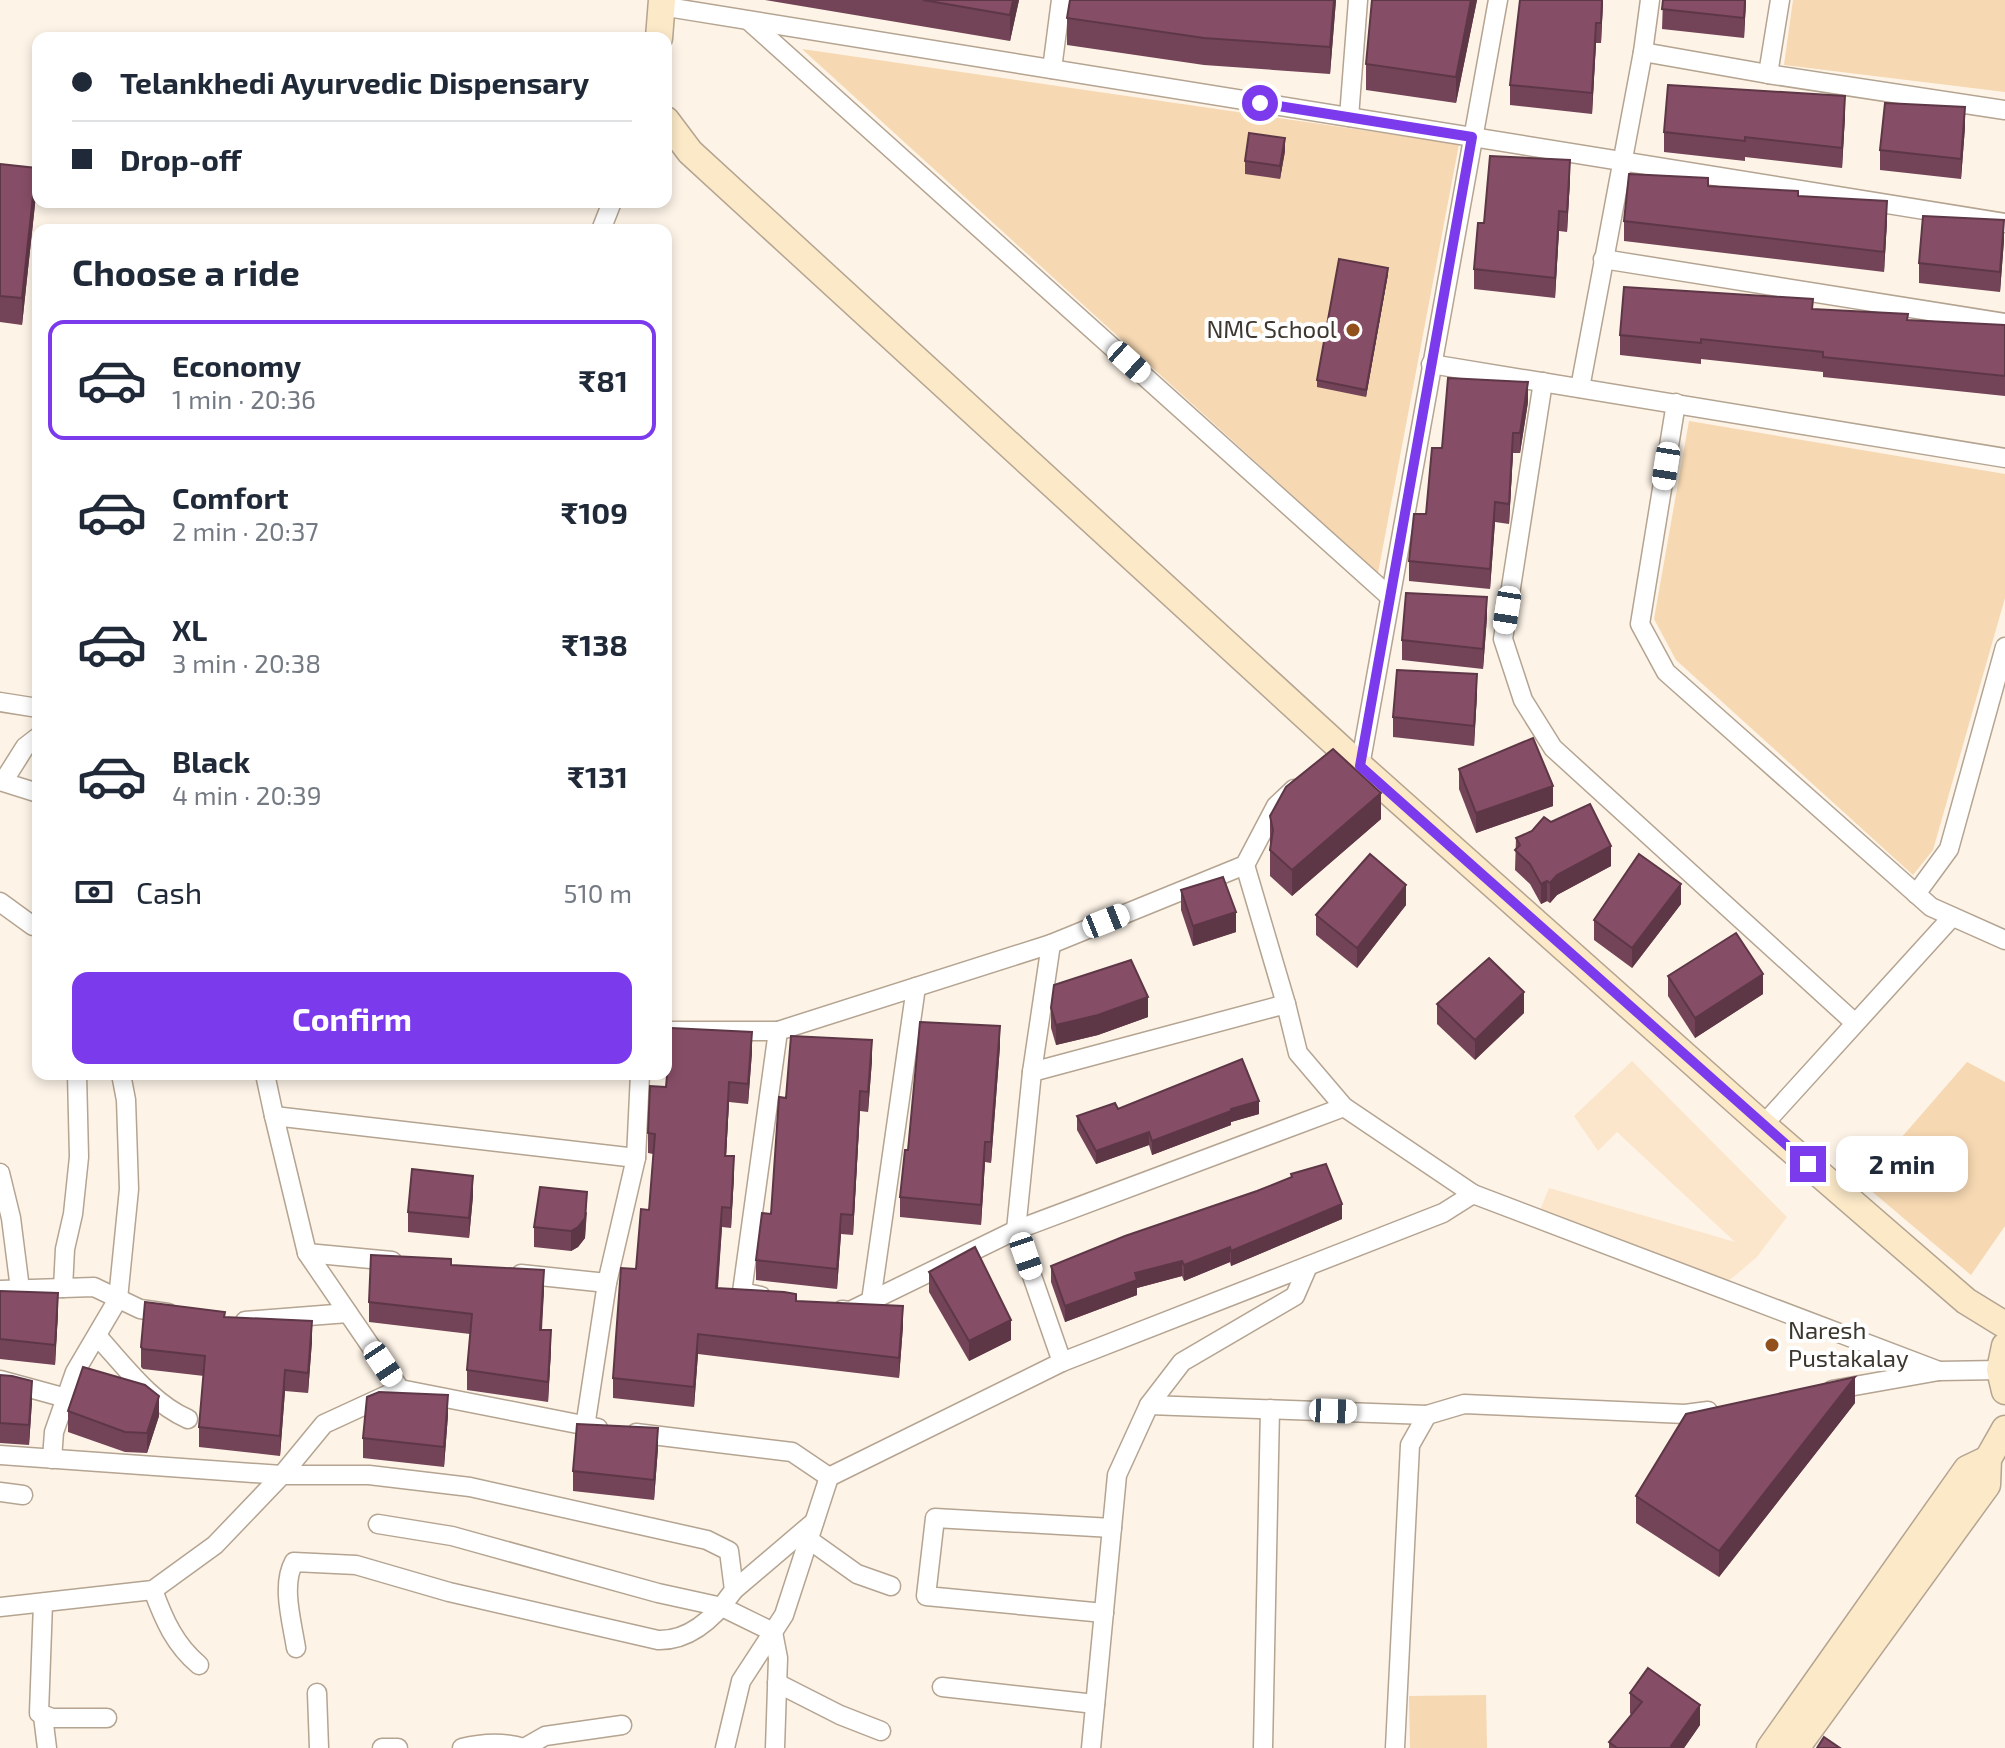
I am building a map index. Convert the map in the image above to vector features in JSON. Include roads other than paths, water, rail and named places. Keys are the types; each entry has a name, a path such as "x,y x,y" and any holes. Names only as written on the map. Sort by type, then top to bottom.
{"street":[{"path":"1052,69 1061,0"},
{"path":"1349,117 1358,0"},
{"path":"1360,766 1498,0"},
{"path":"1580,388 1650,0"},
{"path":"1768,74 1780,0"},
{"path":"660,32 662,3 748,20 2005,223"},
{"path":"748,20 1390,597"},
{"path":"1643,52 2005,110"},
{"path":"672,128 690,152 1335,752 1360,766 1763,1125 1966,1301 2005,1325"},
{"path":"1603,259 2005,323"},
{"path":"1431,364 2005,458"},
{"path":"1543,382 1503,639 1523,700 1553,748 1855,1023"},
{"path":"1676,403 1640,624 1666,672 1931,907 2005,940"},
{"path":"1916,894 1949,849 2005,647"},
{"path":"0,702 32,707"},
{"path":"32,745 1,782 32,791"},
{"path":"672,1031 778,1031 1051,944 1245,865 1276,806 1308,777"},
{"path":"1245,865 1298,1053 1344,1107 1473,1194 1939,1371"},
{"path":"0,902 32,925"},
{"path":"1763,1125 1952,917"},
{"path":"1051,944 1032,1072 1016,1230 1062,1362"},
{"path":"871,1301 916,987"},
{"path":"1032,1072 1286,1004"},
{"path":"773,1298 742,1292 778,1031"},
{"path":"63,1288 65,1249 73,1214 79,1157 77,1080"},
{"path":"52,1459 54,1432 75,1372 118,1299 129,1189 126,1100 122,1080"},
{"path":"266,1080 307,1253 400,1389"},
{"path":"585,1427 607,1283 636,1158 640,1080"},
{"path":"820,1306 850,1311 1016,1230 1344,1107"},
{"path":"274,1116 636,1158"},
{"path":"0,1173 11,1218 20,1289"},
{"path":"725,1748 741,1681 784,1615 829,1477 1062,1362 1443,1213 1473,1194"},
{"path":"307,1253 418,1264"},
{"path":"1091,1748 1117,1475 1149,1405 1182,1362 1295,1296 1308,1266"},
{"path":"496,1272 607,1283"},
{"path":"0,1290 94,1287 140,1309 182,1315"},
{"path":"224,1320 238,1322 348,1313"},
{"path":"97,1336 154,1396 176,1414 188,1419"},
{"path":"1821,1392 1939,1371 2003,1369"},
{"path":"0,1380 66,1398"},
{"path":"0,1607 153,1590 215,1545 282,1475 324,1424 400,1389 585,1427 792,1452 829,1477"},
{"path":"1149,1405 1427,1415 1464,1404 1685,1414 1732,1408"},
{"path":"1263,1748 1270,1409"},
{"path":"1395,1748 1410,1445 1427,1415"},
{"path":"1796,1748 1987,1485 1988,1459 2005,1429"},
{"path":"0,1455 282,1475 369,1475 470,1487 707,1540 729,1551 734,1590"},
{"path":"1770,1748 1967,1469 1988,1459"},
{"path":"0,1492 23,1495"},
{"path":"1104,1613 926,1596 935,1518 1112,1528"},
{"path":"378,1524 452,1536 658,1593 722,1607 773,1632"},
{"path":"296,1648 289,1604 289,1574 294,1562 356,1565 449,1592 673,1641 688,1635 722,1607 734,1590 811,1531"},
{"path":"811,1531 857,1574 891,1586"},
{"path":"153,1590 172,1634 184,1652 199,1665"},
{"path":"43,1603 38,1708 43,1716 47,1748"},
{"path":"773,1632 778,1658 775,1748"},
{"path":"777,1683 840,1715 881,1731"},
{"path":"942,1687 1095,1704"},
{"path":"317,1693 319,1748"},
{"path":"43,1716 107,1718"},
{"path":"462,1748 477,1744 512,1744 524,1748 545,1736 622,1725"},
{"path":"382,1748 398,1748"}],"place":[{"name":"NMC School","path":"1353,330"},
{"name":"Naresh Pustakalay","path":"1772,1345"}]}
